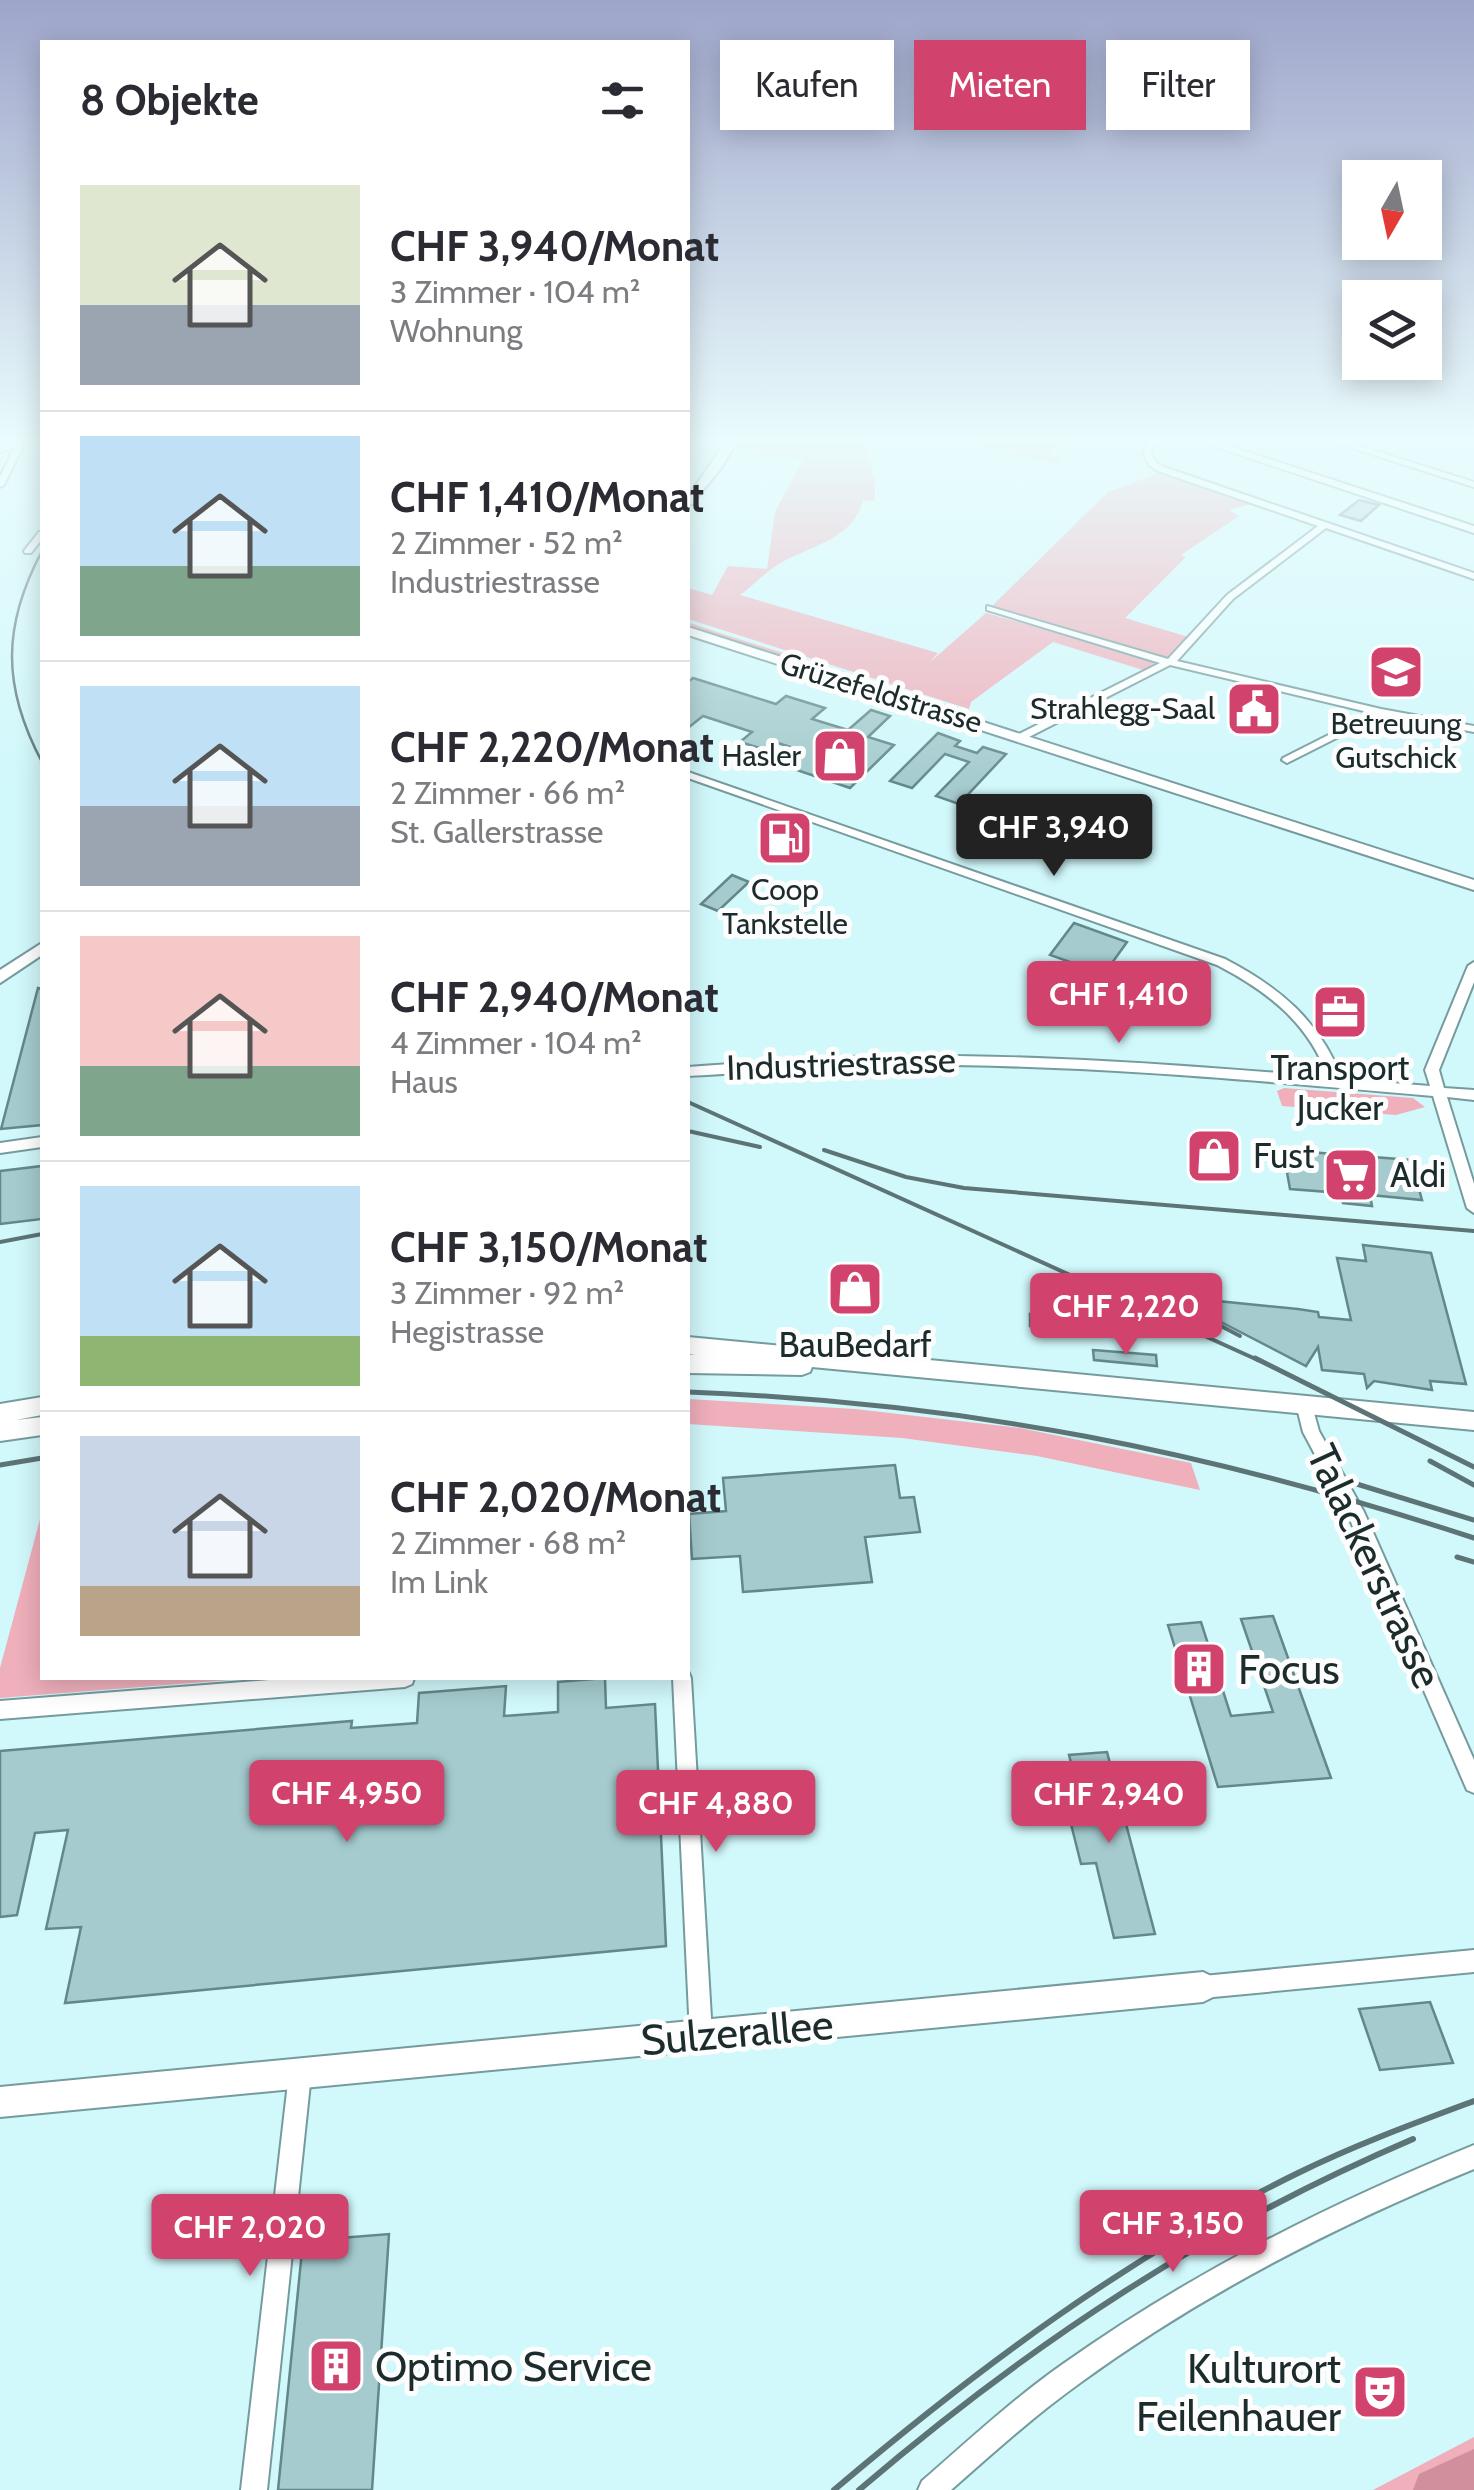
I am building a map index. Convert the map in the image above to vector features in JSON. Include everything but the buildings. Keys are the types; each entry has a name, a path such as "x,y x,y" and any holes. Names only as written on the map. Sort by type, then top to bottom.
{"main road":[{"name":"Grüzefeldstrasse","path":"690,632 1474,885"},
{"path":"0,978 40,949"},
{"path":"690,1346 1474,1420"},
{"path":"690,1364 864,1365"},
{"path":"0,1413 40,1406"},
{"path":"0,1432 40,1426"},
{"name":"Sulzerallee","path":"0,2102 1203,1987"}],"street":[{"path":"1021,737 1173,660 1230,597 1285,554"},
{"path":"1408,554 1474,576"},
{"path":"990,608 1173,660 1382,712 1474,729"},
{"path":"1287,760 1382,712"},
{"path":"690,776 1222,962 1260,980 1288,1002 1312,1030 1337,1084"},
{"path":"1474,966 1432,1070 1474,1208"},
{"name":"Industriestrasse","path":"690,1072 802,1062 941,1058 1049,1062 1474,1095"},
{"path":"0,1140 40,1139"},
{"path":"0,1148 40,1139"},
{"name":"Talackerstrasse","path":"1304,1404 1311,1432 1358,1518 1474,1783"},
{"path":"0,1710 380,1680"},
{"path":"682,1680 701,2035"},
{"name":"Sulzerallee","path":"1203,1987 1474,1962"},
{"path":"254,2490 300,2074"},
{"path":"931,2490 1018,2414 1140,2327 1231,2272 1364,2202 1474,2157"}],"shaded area":[{"path":"769,554 801,554 778,565 740,595 938,653 929,663 986,613 1144,657 1154,664 1143,670 1053,642 971,702 969,709 690,620 690,589 712,595 728,566 767,569"},
{"path":"1045,554 1182,554 1186,557 1125,618 1195,639 1173,660 990,608"},
{"path":"690,623 961,709 928,704 690,627"},
{"path":"1284,1088 1413,1098 1425,1107 1396,1115 1282,1106 1277,1091"},
{"path":"690,1399 855,1409 1020,1428 1191,1463 1200,1490 1037,1456 902,1438 690,1424"},
{"path":"40,1519 40,1680 230,1680 0,1698 0,1668"},
{"path":"1474,2437 1474,2490 1373,2490"}],"waterway":[{"path":"1435,2490 1474,2471"}],"railway":[{"path":"40,555 20,605 12,656 20,708 40,758"},
{"path":"690,1103 1260,1361"},
{"path":"690,1131 760,1147"},
{"path":"824,1150 906,1177 964,1188 1474,1231"},
{"path":"0,1242 40,1234"},
{"path":"1204,1317 1240,1336"},
{"path":"1255,1358 1474,1467"},
{"path":"690,1392 892,1407 1087,1436 1278,1480 1474,1538"},
{"path":"0,1465 40,1458"},
{"path":"1430,1461 1474,1485"},
{"path":"1334,1477 1474,1520"},
{"path":"1457,1557 1474,1562"},
{"path":"834,2490 999,2358 1174,2240 1320,2163 1474,2101"},
{"path":"859,2490 989,2386 1122,2293 1263,2211 1413,2139"}],"place":[{"name":"Betreuung Gutschick","path":"1396,672"},
{"name":"Strahlegg-Saal","path":"1254,709"},
{"name":"Hasler","path":"840,756"},
{"name":"Coop Tankstelle","path":"785,838"},
{"name":"Transport Jucker","path":"1340,1012"},
{"name":"Fust","path":"1214,1156"},
{"name":"Aldi","path":"1351,1175"},
{"name":"BauBedarf","path":"855,1289"},
{"name":"Focus","path":"1199,1669"},
{"name":"Optimo Service","path":"336,2366"},
{"name":"Kulturort Feilenhauer","path":"1380,2392"}]}
